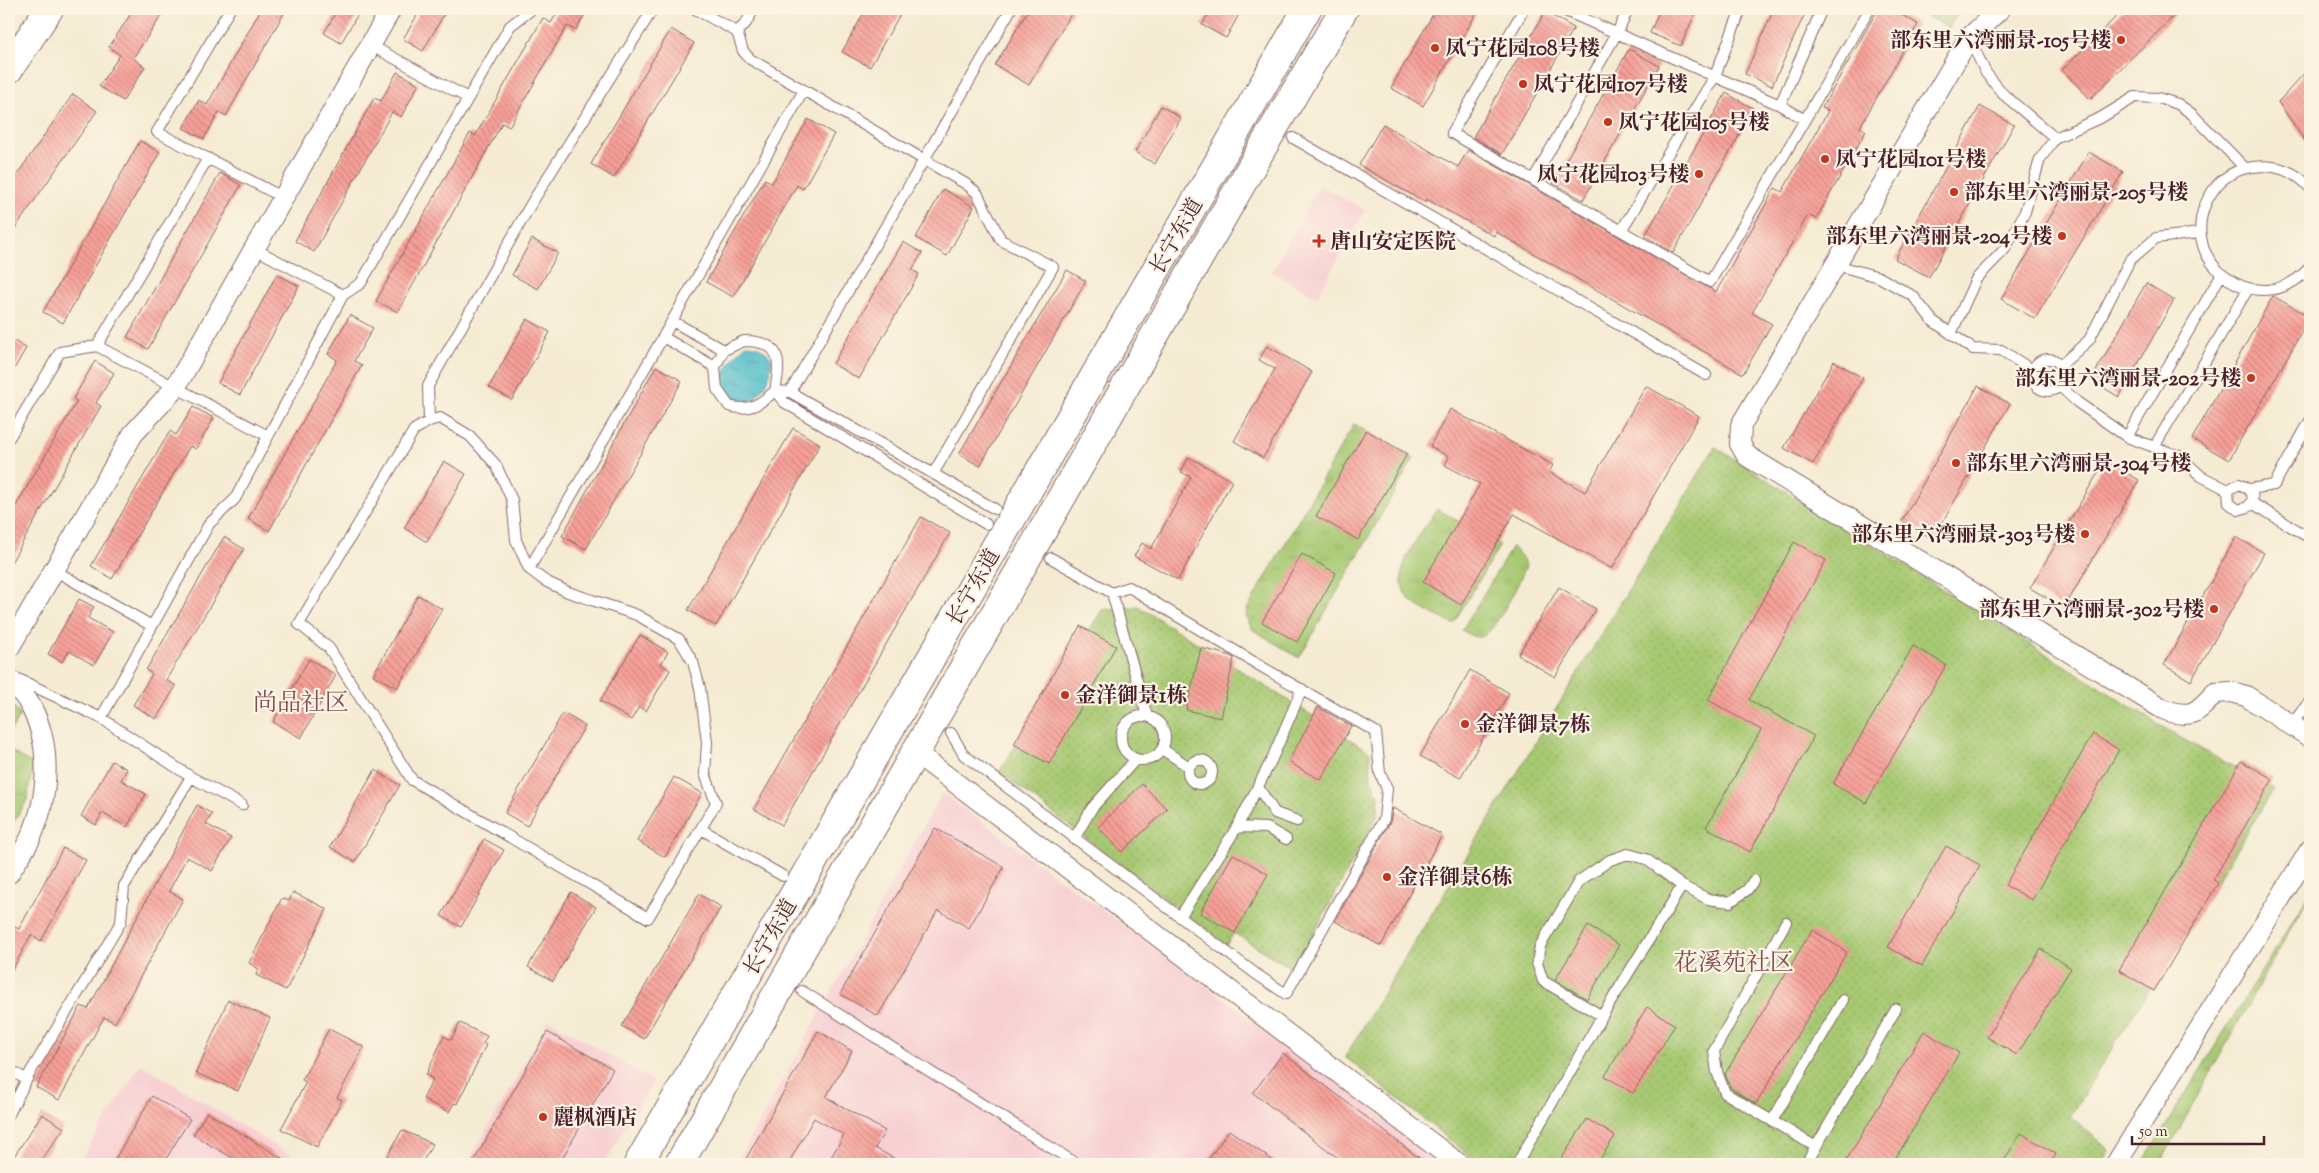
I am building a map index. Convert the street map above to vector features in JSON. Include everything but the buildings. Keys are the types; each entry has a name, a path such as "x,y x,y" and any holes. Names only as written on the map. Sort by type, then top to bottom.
{"main road":[{"path":"9,69 49,9"},
{"name":"长宁东道","path":"638,1164 1307,9"},
{"name":"长宁东道","path":"680,1164 1256,159 1344,9"}],"street":[{"path":"9,648 133,434 175,388 391,9"},
{"path":"2000,9 1969,38 1741,425 1740,444 1747,456 2163,710 2181,716 2198,712 2215,693 2231,692 2246,696 2290,726 2310,737"},
{"path":"9,680 27,699 40,729 46,761 43,800 29,840 9,873"},
{"path":"916,753 1459,1164"},
{"path":"2116,1164 2310,850"}],"lane":[{"path":"230,9 157,132 284,198"},
{"path":"100,718 209,524 235,499 343,295 361,283 510,26 532,9"},
{"path":"429,421 428,386 531,204 654,9"},
{"path":"695,9 737,32 743,51 750,59 966,184 977,193 1001,240 1053,268 933,474"},
{"path":"737,32 746,23 754,9"},
{"path":"790,392 1011,9"},
{"path":"1524,9 1452,133 1710,282 1869,10 1866,9"},
{"path":"1561,9 1780,105 1805,120"},
{"path":"1533,180 1617,34 1628,9"},
{"path":"1621,231 1714,76 1741,9"},
{"path":"1780,105 1822,9"},
{"path":"1969,38 1986,73 2003,94 2054,138"},
{"path":"370,45 468,98"},
{"path":"529,569 804,90"},
{"path":"1951,334 1976,279 2005,249 2025,212 2040,159 2054,138 2102,116 2135,97 2158,98 2178,104 2192,114 2245,168"},
{"path":"1293,138 1706,375"},
{"path":"97,346 208,158"},
{"path":"2310,188 2303,180 2286,170 2265,165 2245,168 2229,175 2216,186 2207,200 2201,216 2200,233 2207,256 2221,275 2248,289 2268,290 2287,285 2303,275 2310,267"},
{"path":"2061,365 2089,340 2130,260 2156,238 2200,233"},
{"path":"255,249 343,295"},
{"path":"1836,265 1879,277 1913,296 1933,321 1972,349 2001,350 2032,370"},
{"path":"2127,437 2221,275"},
{"path":"2154,446 2248,289"},
{"path":"672,321 724,350"},
{"path":"663,337 714,367"},
{"path":"744,341 761,341 774,350 780,366 775,391 758,405 741,410 729,406 717,389 714,367 724,350 744,341"},
{"path":"9,438 60,352 97,346 268,436"},
{"path":"2052,359 2061,365 2064,375 2060,386 2052,391 2041,390 2033,383 2032,370 2041,360 2052,359"},
{"path":"2060,386 2077,402 2127,437 2178,456 2201,476 2228,490"},
{"path":"775,391 790,392 995,509"},
{"path":"775,391 784,402 986,524"},
{"path":"440,418 470,436 496,466 512,500 516,540 529,569 545,581 568,592 637,615 679,639 693,662 700,688 707,742 705,774 716,803 648,918 412,780 329,648 299,624 414,430 429,421 440,418"},
{"path":"2228,490 2239,484 2250,489 2274,485 2310,421"},
{"path":"2228,490 2229,503 2238,510 2248,508 2252,503 2253,495 2250,489"},
{"path":"2252,503 2310,538"},
{"path":"1051,558 1112,593 1146,716"},
{"path":"54,570 152,626"},
{"path":"951,733 964,755 1074,839 1256,974 1286,994 1384,819 1387,789 1380,773 1376,732 1129,587 1112,593"},
{"path":"9,674 100,718 192,777 242,805"},
{"path":"1180,917 1237,827 1258,787 1302,689"},
{"path":"2290,726 2310,701"},
{"path":"1146,716 1154,718 1164,728 1165,743 1162,749 1151,758 1136,759 1125,750 1121,736 1123,729 1132,718 1146,716"},
{"path":"1162,749 1189,767"},
{"path":"1074,839 1092,808 1136,759"},
{"path":"9,1114 26,1079 121,922 124,886 192,777"},
{"path":"1258,787 1275,814 1297,821"},
{"path":"1237,827 1267,828 1286,840"},
{"path":"700,829 783,876"},
{"path":"1602,1016 1543,981 1537,963 1540,946 1579,881 1610,860 1628,854 1646,860 1682,886 1708,899 1730,902 1747,890 1754,880"},
{"path":"1517,1164 1602,1016 1682,886"},
{"path":"1786,922 1714,1051 1717,1072 1725,1093 1816,1147"},
{"path":"802,991 1077,1164"},
{"path":"1772,1121 1843,1000"},
{"path":"1806,1164 1896,1009"},
{"path":"9,1070 26,1079"}],"shaded area":[{"name":"唐山安定医院","path":"1320,185 1365,210 1317,297 1272,272"},
{"path":"942,793 1333,1078 1446,1164 736,1164"},
{"name":"麗枫酒店","path":"549,1020 653,1081 604,1164 467,1164"},
{"path":"141,1064 305,1164 78,1164"}],"green space":[{"path":"1913,9 1960,9 1949,28"},
{"path":"1354,424 1414,458 1299,658 1252,629 1246,616 1248,608"},
{"path":"1715,447 2179,737 2274,789 2070,1116 2109,1150 2101,1164 1480,1164 1345,1057"},
{"path":"1437,509 1500,545 1453,624 1413,603 1403,588 1404,565 1409,552"},
{"path":"1512,547 1521,556 1526,566 1519,582 1508,604 1489,632 1480,637 1469,634 1462,630"},
{"path":"1138,606 1370,752 1371,779 1379,796 1378,815 1294,970 1234,933 1226,945 999,772 1102,610"},
{"path":"9,701 20,715 9,734"},
{"path":"9,750 33,764 27,800 9,830"},
{"path":"2310,893 2160,1164 2142,1164"}],"water":[{"path":"746,345 761,348 772,359 766,384 748,403 734,400 726,395 722,388 725,371"}],"place":[{"name":"部东里六湾丽景-105号楼","path":"2121,40"},
{"name":"凤宁花园108号楼","path":"1435,48"},
{"name":"凤宁花园107号楼","path":"1523,84"},
{"name":"凤宁花园105号楼","path":"1608,122"},
{"name":"凤宁花园101号楼","path":"1825,159"},
{"name":"凤宁花园103号楼","path":"1699,174"},
{"name":"部东里六湾丽景-205号楼","path":"1954,192"},
{"name":"部东里六湾丽景-204号楼","path":"2062,236"},
{"name":"唐山安定医院","path":"1319,241"},
{"name":"部东里六湾丽景-202号楼","path":"2251,378"},
{"name":"部东里六湾丽景-304号楼","path":"1956,463"},
{"name":"部东里六湾丽景-303号楼","path":"2085,534"},
{"name":"部东里六湾丽景-302号楼","path":"2214,609"},
{"name":"金洋御景1栋","path":"1065,695"},
{"name":"金洋御景7栋","path":"1465,724"},
{"name":"金洋御景6栋","path":"1387,877"},
{"name":"麗枫酒店","path":"543,1117"}],"district":[{"name":"尚品社区","path":"301,702"},
{"name":"花溪苑社区","path":"1734,962"}]}
